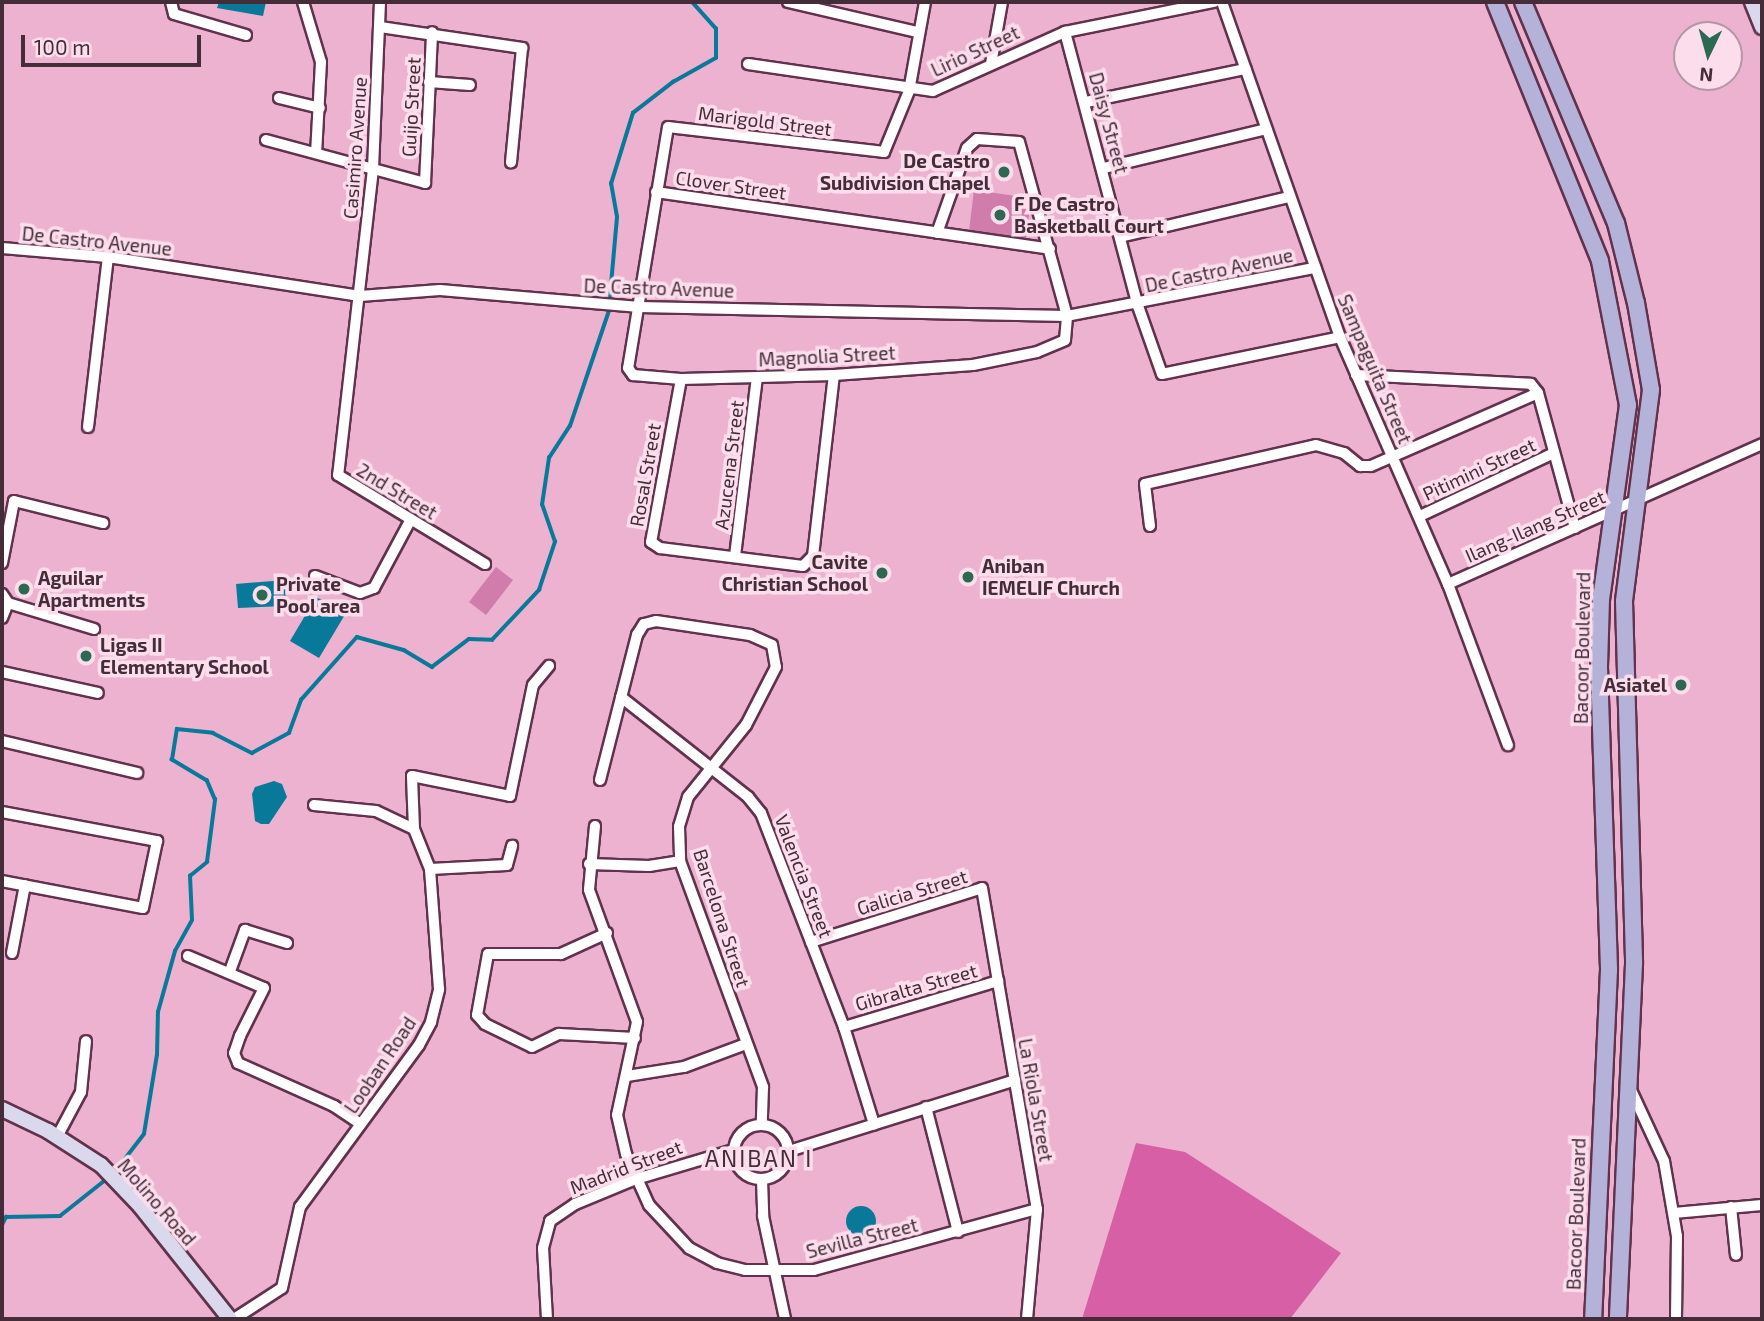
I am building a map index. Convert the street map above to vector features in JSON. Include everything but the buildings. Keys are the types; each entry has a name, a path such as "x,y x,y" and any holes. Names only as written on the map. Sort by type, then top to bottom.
{"main road":[{"name":"Bacoor Boulevard","path":"1494,2 1600,261 1628,405 1611,512 1599,654 1609,970 1593,1319"},
{"path":"1523,2 1616,223 1630,276 1651,390 1625,601 1634,964 1619,1319"},
{"path":"1752,2 1762,27"},
{"path":"1602,753 1628,753"},
{"name":"Molino Road","path":"2,1110 57,1137 101,1165 232,1319"}],"street":[{"path":"171,2 174,14 246,35"},
{"path":"303,2 321,62 316,153"},
{"name":"Casimiro Avenue","path":"360,296 373,169 380,2"},
{"path":"788,2 917,32"},
{"name":"Marigold Street","path":"639,307 668,127 884,152 909,91 917,32 925,2"},
{"path":"991,65 1002,2"},
{"name":"Lirio Street","path":"748,64 872,80 909,91 933,91 1065,33 1214,2"},
{"name":"Sampaguita Street","path":"1222,2 1339,337 1448,583 1508,745"},
{"path":"380,27 515,44 524,53 511,162"},
{"name":"Guijo Street","path":"373,169 425,183 432,32"},
{"name":"Daisy Street","path":"1065,33 1104,168 1138,306 1162,374 1339,337"},
{"path":"1086,102 1246,69"},
{"path":"429,82 470,86"},
{"path":"279,98 320,108"},
{"path":"1104,168 1266,129"},
{"path":"937,233 967,148 977,139 1018,142 1067,316"},
{"path":"266,140 373,169"},
{"name":"Clover Street","path":"656,192 1050,249"},
{"path":"1120,237 1289,197"},
{"name":"De Castro Avenue","path":"2,248 108,257 360,296 440,290 639,307 1067,316 1138,306 1315,268"},
{"path":"88,427 108,257"},
{"name":"2nd Street","path":"360,296 338,475 485,564"},
{"name":"Magnolia Street","path":"639,307 628,368 633,375 681,379 757,378 973,365 1037,352 1065,340 1067,316"},
{"name":"Rosal Street","path":"681,379 651,542 660,548 810,564 834,374"},
{"path":"1356,375 1531,384 1538,393 1575,528"},
{"name":"Azucena Street","path":"735,556 757,378"},
{"path":"1150,526 1145,484 1303,446 1329,446 1360,466 1394,456 1538,393"},
{"name":"Ilang-Ilang Street","path":"1448,583 1762,444"},
{"name":"Pitimini Street","path":"1420,516 1554,453"},
{"path":"2,563 14,501 103,523"},
{"path":"315,576 360,593 374,588 411,519"},
{"path":"2,618 5,598 94,629"},
{"name":"Barcelona Street","path":"621,697 644,624 656,621 750,635 772,645 776,667 746,725 688,797 679,827 680,861 762,1087 762,1125"},
{"name":"Looban Road","path":"232,1319 282,1288 300,1207 431,1022 439,989 430,869 414,829 412,776 510,796 533,685 550,666"},
{"path":"2,672 98,692"},
{"path":"600,780 621,697"},
{"name":"Valencia Street","path":"621,697 712,767 761,813 844,1027 874,1124"},
{"path":"2,741 137,772"},
{"path":"314,805 376,811 414,829"},
{"path":"2,812 157,841 143,908 2,881"},
{"name":"Sevilla Street","path":"595,826 589,864 589,890 631,998 635,1038 617,1115 636,1179 649,1205 689,1248 717,1263 775,1272 814,1270 1038,1209"},
{"path":"430,869 508,866 512,846"},
{"path":"589,864 649,866 680,861"},
{"path":"12,953 25,885"},
{"name":"Galicia Street","path":"811,942 982,888"},
{"name":"La Riola Street","path":"982,888 1038,1209 1027,1319"},
{"path":"230,971 246,930 287,943"},
{"path":"607,933 561,954 488,954 477,1015 485,1024 532,1047 559,1034 635,1038"},
{"path":"188,956 230,971 264,990 240,1035 234,1054 238,1063 334,1106 361,1124"},
{"name":"Gibralta Street","path":"844,1027 998,981"},
{"path":"57,1137 81,1092 86,1041"},
{"path":"626,1076 684,1067 746,1044"},
{"path":"789,1151 1015,1080"},
{"path":"1629,1087 1664,1161 1674,1213 1676,1319"},
{"path":"926,1107 958,1232"},
{"path":"762,1125 783,1136 789,1151 784,1168 762,1180 744,1174 733,1150 746,1129 762,1125"},
{"name":"Madrid Street","path":"547,1319 543,1248 550,1222 575,1204 636,1179 733,1150"},
{"path":"762,1180 763,1216 785,1319"},
{"path":"1674,1213 1762,1205"},
{"path":"1731,1207 1736,1255"}],"shaded area":[{"name":"F De Castro Basketball Court","path":"974,190 1031,198 1026,239 969,231"},
{"path":"496,567 513,580 486,615 469,602"},
{"path":"1136,1143 1185,1152 1341,1253 1290,1319 1082,1319"}],"water":[{"path":"219,2 266,2 263,16 217,8"},
{"name":"Private Pool area","path":"285,580 286,606 238,608 236,584"},
{"path":"316,597 346,613 319,658 290,641"},
{"path":"274,781 282,784 287,797 269,824 261,824 255,821 252,794 255,787"},
{"path":"861,1206 867,1207 875,1215 875,1227 867,1235 861,1236 855,1235 847,1227 846,1221 847,1215 855,1207"}],"waterway":[{"path":"610,296 617,217 611,184 633,113 673,82 716,58 716,29 692,2"},
{"path":"114,1173 144,1134 157,1055 158,1012 175,951 192,920 190,876 207,862 215,800 207,781 172,760 177,729 213,733 252,753 289,733 301,700 357,637 404,650 432,667 469,639 492,640 539,590 555,542 542,505 549,458 570,426 609,311"},
{"path":"2,1225 6,1217 60,1216 108,1178"}],"place":[{"name":"De Castro Subdivision Chapel","path":"1004,172"},
{"name":"F De Castro Basketball Court","path":"1000,215"},
{"name":"Cavite Christian School","path":"882,573"},
{"name":"Aniban IEMELIF Church","path":"968,577"},
{"name":"Aguilar Apartments","path":"24,589"},
{"name":"Private Pool area","path":"262,595"},
{"name":"Ligas II Elementary School","path":"86,656"},
{"name":"Asiatel","path":"1681,685"}],"district":[{"name":"ANIBAN I","path":"759,1158"}]}
